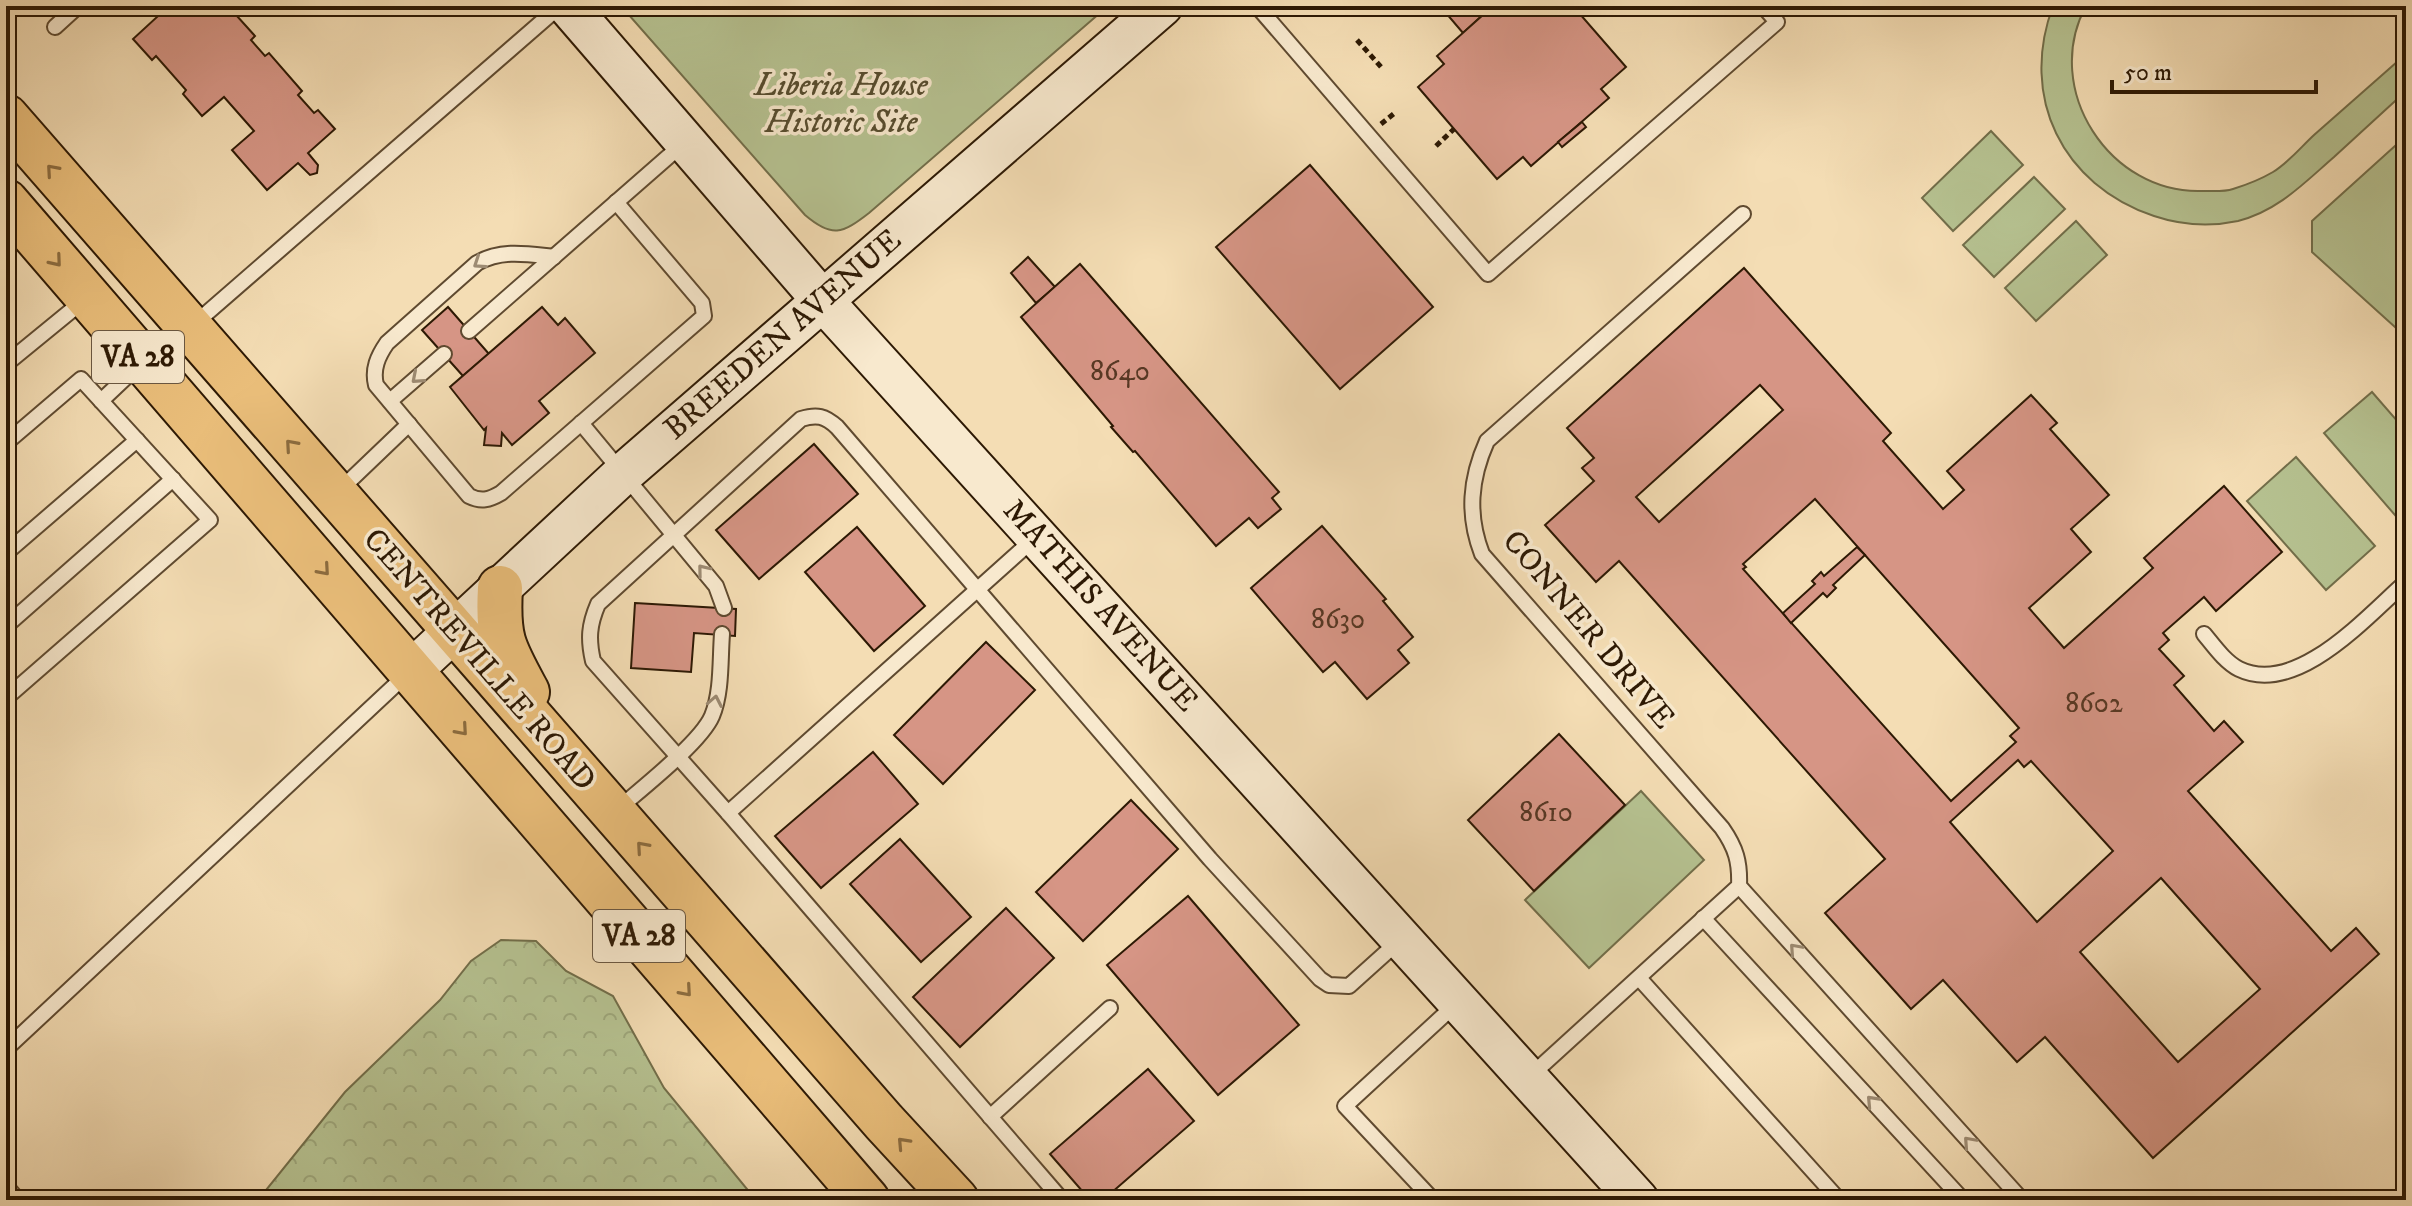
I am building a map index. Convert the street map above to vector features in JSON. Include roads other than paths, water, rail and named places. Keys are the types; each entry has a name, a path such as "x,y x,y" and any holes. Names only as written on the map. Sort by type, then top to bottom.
{"highway":[{"name":"CENTREVILLE ROAD","path":"6,117 558,751 956,1200"},
{"name":"CENTREVILLE ROAD","path":"6,202 867,1200"},
{"path":"500,588 498,617 502,643 558,751"}],"street":[{"name":"MATHIS AVENUE","path":"568,6 823,301 1638,1200"},
{"name":"BREEDEN AVENUE","path":"411,671 624,473 1162,6"}],"lane":[{"path":"55,27 78,6"},
{"path":"189,329 560,6"},
{"path":"1266,9 1488,274 1777,22 1763,6"},
{"path":"469,331 685,142"},
{"path":"554,257 502,253 489,256 477,263 387,343 378,356 374,377 376,385 469,496 484,501 501,493 704,316 702,303 616,202"},
{"name":"CONNER DRIVE","path":"1739,886 1740,862 1733,843 1482,554 1475,537 1471,505 1473,479 1487,441 1743,214"},
{"path":"6,364 87,298"},
{"path":"390,401 444,354"},
{"path":"101,401 142,362"},
{"path":"6,443 81,379 210,520 6,698"},
{"path":"1062,1200 678,755 593,661 589,642 590,622 598,604 801,419 814,415 827,418 837,427 1210,859 1320,979 1329,985 1349,986 1401,939"},
{"path":"581,423 716,586 724,608"},
{"path":"335,495 409,424"},
{"path":"6,553 137,440"},
{"path":"6,626 173,479"},
{"path":"728,813 1036,536"},
{"path":"2204,634 2239,669 2259,674 2282,674 2299,668 2329,648 2406,582"},
{"path":"613,813 678,755 711,719 717,702 722,634"},
{"path":"6,1049 411,671"},
{"path":"1528,1078 1739,886 2022,1200"},
{"path":"1703,918 1963,1200"},
{"path":"1639,978 1839,1200"},
{"path":"1433,1200 1345,1106 1459,1002"},
{"path":"990,1117 1110,1008"},
{"path":"6,1186 18,1200"}],"park label":[{"name":"Liberia House Historic Site","path":"841,104"}]}
